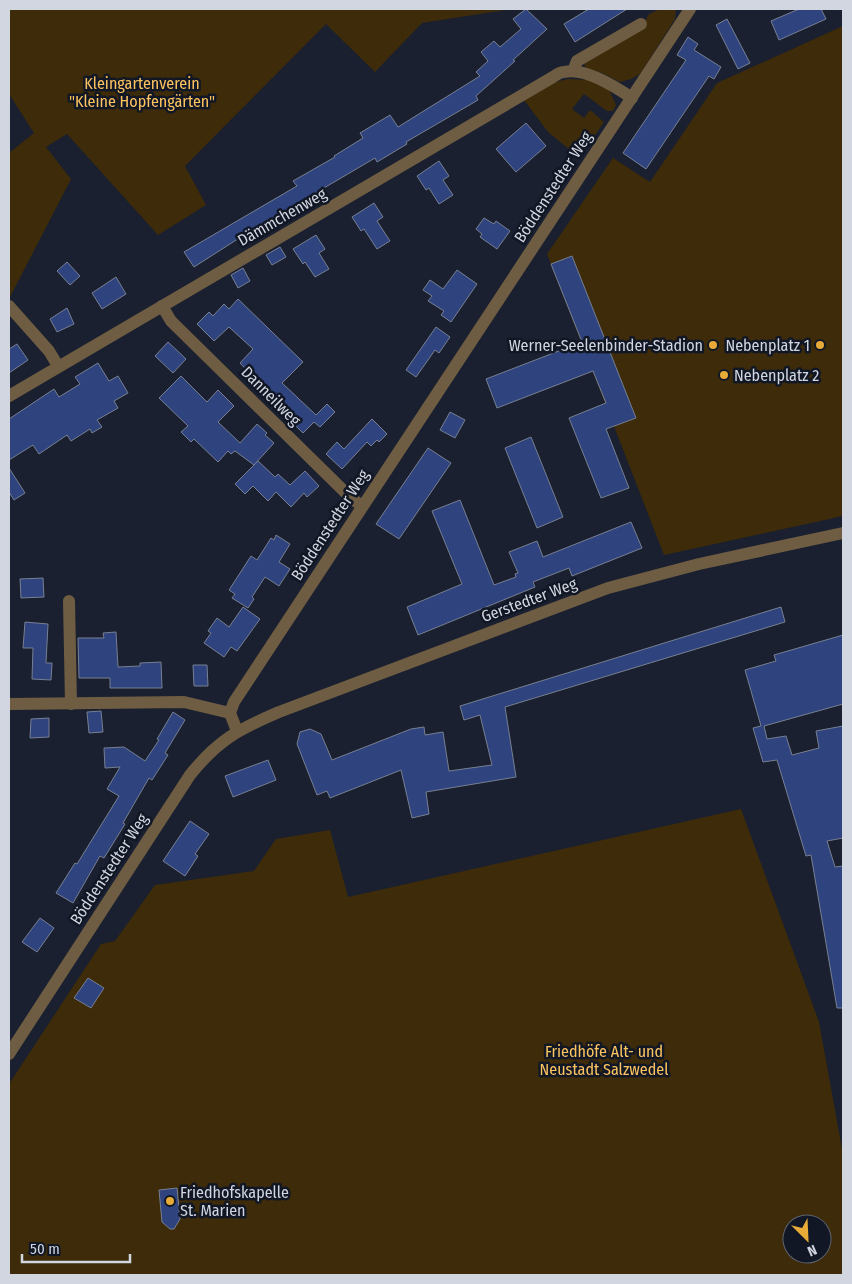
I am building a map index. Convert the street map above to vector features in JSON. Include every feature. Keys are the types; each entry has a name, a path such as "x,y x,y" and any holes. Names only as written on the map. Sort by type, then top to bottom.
{"street":[{"name":"Böddenstedter Weg","path":"230,713 238,696 362,506 690,9"},
{"name":"Dämmchenweg","path":"9,396 526,92 564,72 573,71 577,61 641,24"},
{"path":"573,71 604,81 632,98"},
{"path":"9,306 49,351 58,366"},
{"name":"Danneilweg","path":"162,306 171,321 351,498 362,506"},
{"name":"Gerstedter Weg","path":"237,730 297,705 608,588 698,564 843,533"},
{"path":"69,601 71,704"},
{"path":"9,704 184,702 230,713 237,730"},
{"name":"Böddenstedter Weg","path":"9,1054 190,775 212,750 237,730"}],"green space":[{"name":"Kleingartenverein \"Kleine Hopfengärten\"","path":"9,9 511,9 422,23 375,72 326,24 185,166 206,205 158,235 67,134 46,147 71,179 9,299 9,153 34,133 9,94"},
{"path":"659,9 676,9 675,19 640,74 620,82 586,68 584,64 587,59 644,25 648,15"},
{"name":"Werner-Seelenbinder-Stadion","path":"843,26 843,516 664,555 547,254 613,158 650,182 717,83"},
{"path":"568,79 591,80 608,87 616,105 613,111 607,111 584,94 572,109 584,118 590,110 604,122 580,158 548,132 524,100 555,82"},
{"name":"Friedhöfe Alt- und Neustadt Salzwedel","path":"741,809 819,1022 843,1154 843,1275 9,1275 9,1084 101,944 115,941 155,885 254,871 276,839 330,830 348,897"}],"building":[{"path":"526,9 547,29 476,96 478,100 406,142 407,144 377,162 375,158 295,205 296,207 271,222 269,219 194,267 184,252 297,186 293,181 335,157 363,138 360,133 390,115 398,127 480,76 476,72 488,61 481,52 494,41 500,47 521,29 513,19"},
{"path":"589,9 627,9 575,42 564,24"},
{"path":"799,9 821,9 826,19 779,40 771,21"},
{"path":"727,19 750,63 738,69 716,25"},
{"path":"688,37 698,44 694,50 721,67 714,79 709,76 646,169 623,153 686,60 677,55"},
{"path":"526,123 546,146 516,172 496,149"},
{"path":"439,161 449,176 443,180 453,195 439,204 429,188 426,190 417,176"},
{"path":"374,203 383,217 377,221 390,241 377,249 364,229 361,231 352,217"},
{"path":"484,218 494,224 496,221 510,231 497,249 480,237 482,234 476,229"},
{"path":"316,235 325,249 319,253 329,269 315,277 293,249"},
{"path":"280,247 286,257 272,265 266,255"},
{"path":"572,256 636,418 606,429 629,488 601,498 569,418 606,403 593,371 497,408 486,379 582,342 551,264"},
{"path":"67,262 80,276 70,285 57,271"},
{"path":"243,268 250,281 238,288 231,275"},
{"path":"457,270 477,284 451,322 441,315 444,311 428,301 432,296 423,290 430,280 443,289"},
{"path":"116,277 126,294 102,309 92,293"},
{"path":"238,299 303,362 282,383 316,415 327,404 335,412 320,427 314,422 303,433 272,403 275,400 240,363 253,349 229,327 214,341 197,324 209,312 213,316 224,304 229,309"},
{"path":"67,308 74,324 57,332 50,319"},
{"path":"436,327 450,337 439,353 435,350 416,377 406,370"},
{"path":"168,342 186,359 173,373 155,356"},
{"path":"17,344 28,360 9,373 9,349"},
{"path":"98,363 109,381 118,376 128,393 114,401 118,408 97,420 102,427 92,433 90,429 71,441 67,435 39,454 33,445 9,460 9,419 54,389 59,397 80,384 75,377"},
{"path":"181,376 207,402 218,390 234,406 218,422 240,443 257,424 267,433 265,435 274,443 254,465 235,451 231,454 228,451 218,462 194,439 191,442 181,432 188,426 159,398"},
{"path":"450,412 465,420 455,438 440,430"},
{"path":"372,419 387,434 379,442 377,440 371,446 367,442 342,469 326,454 337,442 344,449"},
{"path":"531,437 563,517 537,528 505,448"},
{"path":"428,448 451,463 399,539 376,524"},
{"path":"258,461 275,477 278,474 290,485 305,471 319,486 307,497 304,493 291,507 276,492 268,501 253,486 245,494 235,484"},
{"path":"9,468 25,493 14,500 9,492"},
{"path":"460,500 494,585 516,577 515,574 518,573 509,552 537,541 543,557 631,522 642,548 572,576 569,568 533,582 535,587 418,635 407,607 462,584 432,511"},
{"path":"276,535 290,544 279,562 290,569 279,586 265,577 252,597 254,599 248,608 232,598 235,594 229,590 251,556 257,560 271,538 274,540"},
{"path":"43,578 44,597 21,598 20,579"},
{"path":"243,607 260,619 237,651 231,647 224,657 204,643 211,633 208,631 217,618 229,627"},
{"path":"781,607 785,622 505,707 516,777 426,792 429,814 412,818 401,770 330,798 327,791 317,795 297,744 300,732 310,729 321,734 332,760 411,729 424,727 425,735 443,732 449,771 492,765 480,715 464,720 460,706"},
{"path":"25,622 48,624 46,663 52,663 51,680 32,679 33,648 23,648"},
{"path":"116,632 118,667 140,666 140,663 161,662 162,688 110,688 110,678 79,678 78,638 104,638 103,633"},
{"path":"843,635 843,704 764,726 767,739 786,736 792,755 819,748 816,731 843,726 843,838 827,841 835,867 843,866 843,1008 837,1008 811,855 806,856 777,760 763,762 753,728 761,726 745,670 776,661 774,655"},
{"path":"193,665 207,665 208,686 194,686"},
{"path":"101,711 103,732 89,733 87,712"},
{"path":"173,712 185,720 165,753 168,755 152,780 149,778 123,823 125,824 104,858 100,856 73,903 56,893 75,863 77,864 119,796 107,789 120,767 105,768 104,748 124,747 145,761 159,740 157,739"},
{"path":"49,718 49,737 30,738 31,719"},
{"path":"268,760 276,780 233,797 225,776"},
{"path":"190,821 209,834 195,854 198,856 185,876 163,861"},
{"path":"40,918 54,928 37,952 22,942"},
{"path":"88,978 104,988 91,1008 74,998"},
{"name":"Friedhofskapelle St. Marien","path":"177,1188 180,1219 174,1229 170,1229 162,1222 159,1190"}],"place":[{"name":"Werner-Seelenbinder-Stadion","path":"713,345"},
{"name":"Nebenplatz 1","path":"820,345"},
{"name":"Nebenplatz 2","path":"724,375"},
{"name":"Friedhofskapelle St. Marien","path":"170,1201"}]}
